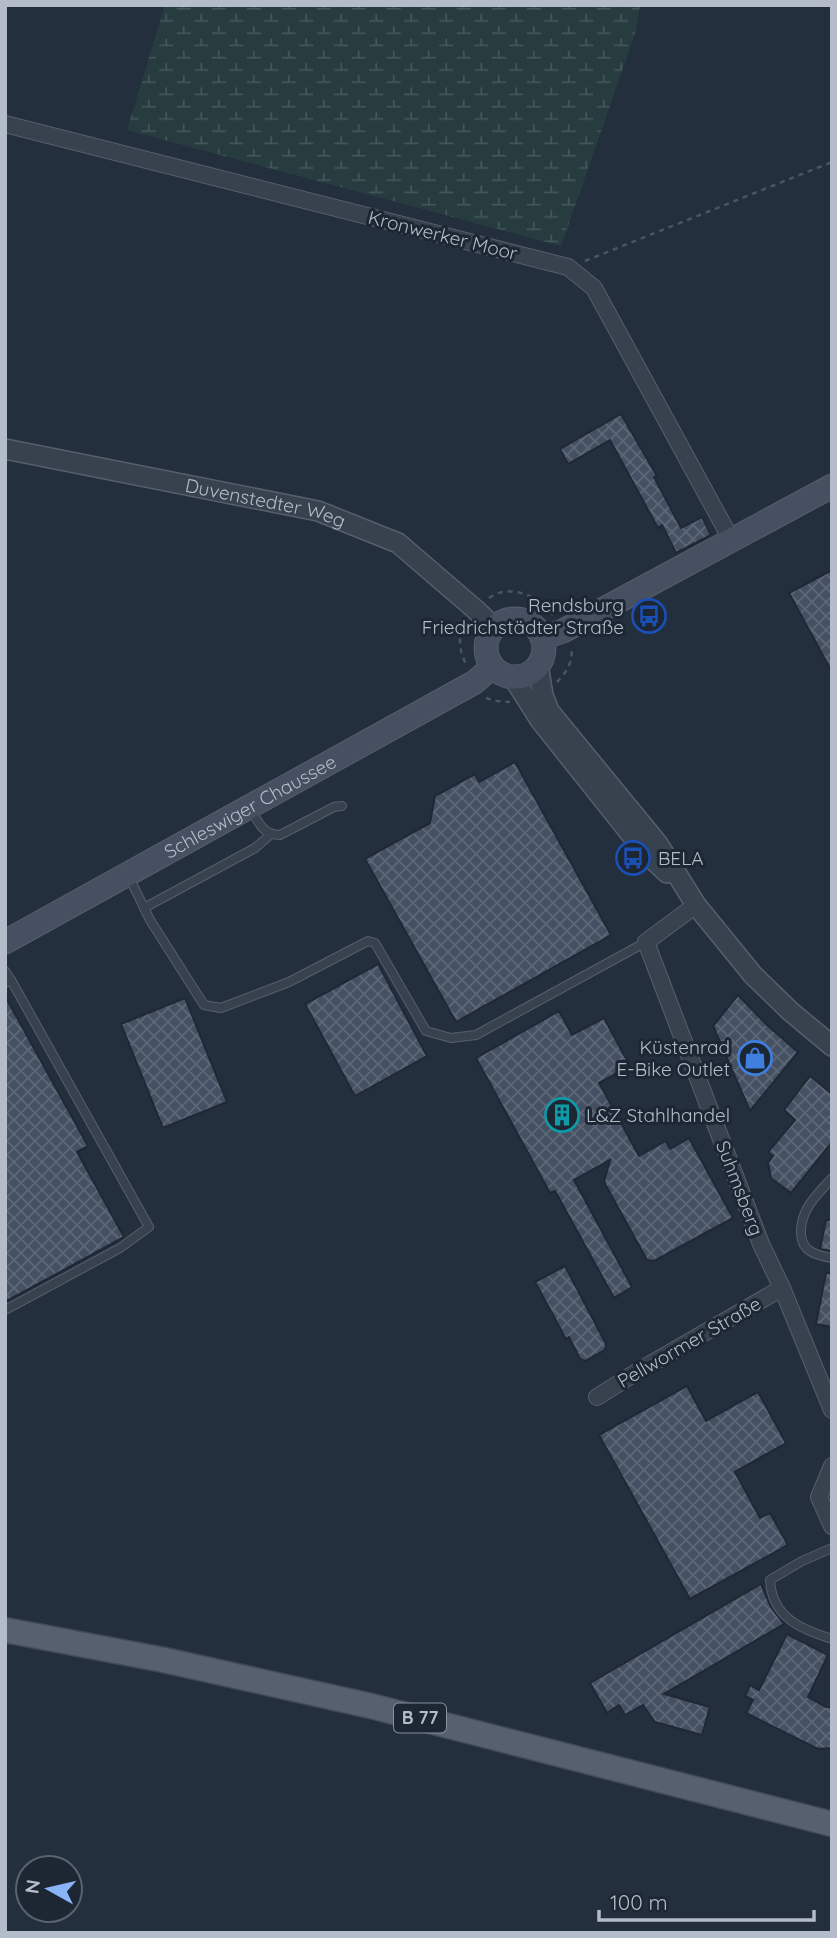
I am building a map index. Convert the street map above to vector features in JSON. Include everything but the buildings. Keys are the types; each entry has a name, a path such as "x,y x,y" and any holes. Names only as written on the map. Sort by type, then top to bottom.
{"main road":[{"path":"542,638 563,631 832,486"},
{"path":"519,619 534,627 542,638 544,650 538,665 526,675 513,677 499,673 486,656 486,640 494,627 502,622 519,619"},
{"name":"Schleswiger Chaussee","path":"5,942 475,682 492,667"},
{"name":"B 77","path":"5,1630 177,1662 371,1706 832,1824"}],"street":[{"name":"Kronwerker Moor","path":"5,124 568,267 594,288 732,541"},
{"name":"Duvenstedter Weg","path":"5,449 318,511 398,542 494,627"},
{"path":"538,665 543,695 550,711 658,845 696,905 753,975 832,1046"},
{"path":"513,677 540,720 645,852 684,888"},
{"path":"646,942 696,905"},
{"name":"Suhmsberg","path":"646,942 761,1244 832,1410"},
{"name":"Pellwormer Straße","path":"597,1397 782,1288"},
{"path":"832,1466 818,1497 832,1527"}],"lane":[{"path":"250,807 262,829 270,835 280,835 325,811 342,806"},
{"path":"144,908 255,848 270,835"},
{"path":"127,875 144,908 204,1005 221,1008 289,982 368,941 375,943 426,1031 452,1038 476,1035 646,942"},
{"path":"5,971 8,981 149,1227 120,1248 5,1310"},
{"path":"832,1178 808,1205 801,1225 802,1242 808,1251 832,1258"},
{"path":"832,1548 802,1561 770,1580 771,1592 791,1622 832,1639"}],"path":[{"path":"568,267 832,162"},
{"path":"487,600 492,595 505,592 522,593 537,599 556,619"},
{"path":"453,613 463,623 459,636 461,655 468,668"},
{"path":"554,686 571,663 573,652 569,642"},
{"path":"482,697 505,703 519,701"}],"green space":[{"path":"165,5 640,5 636,31 561,246 127,130"}],"place":[{"name":"Rendsburg Friedrichstädter Straße","path":"649,616"},
{"name":"BELA","path":"633,858"},
{"name":"Küstenrad E-Bike Outlet","path":"755,1058"},
{"name":"L&Z Stahlhandel","path":"562,1115"}]}
